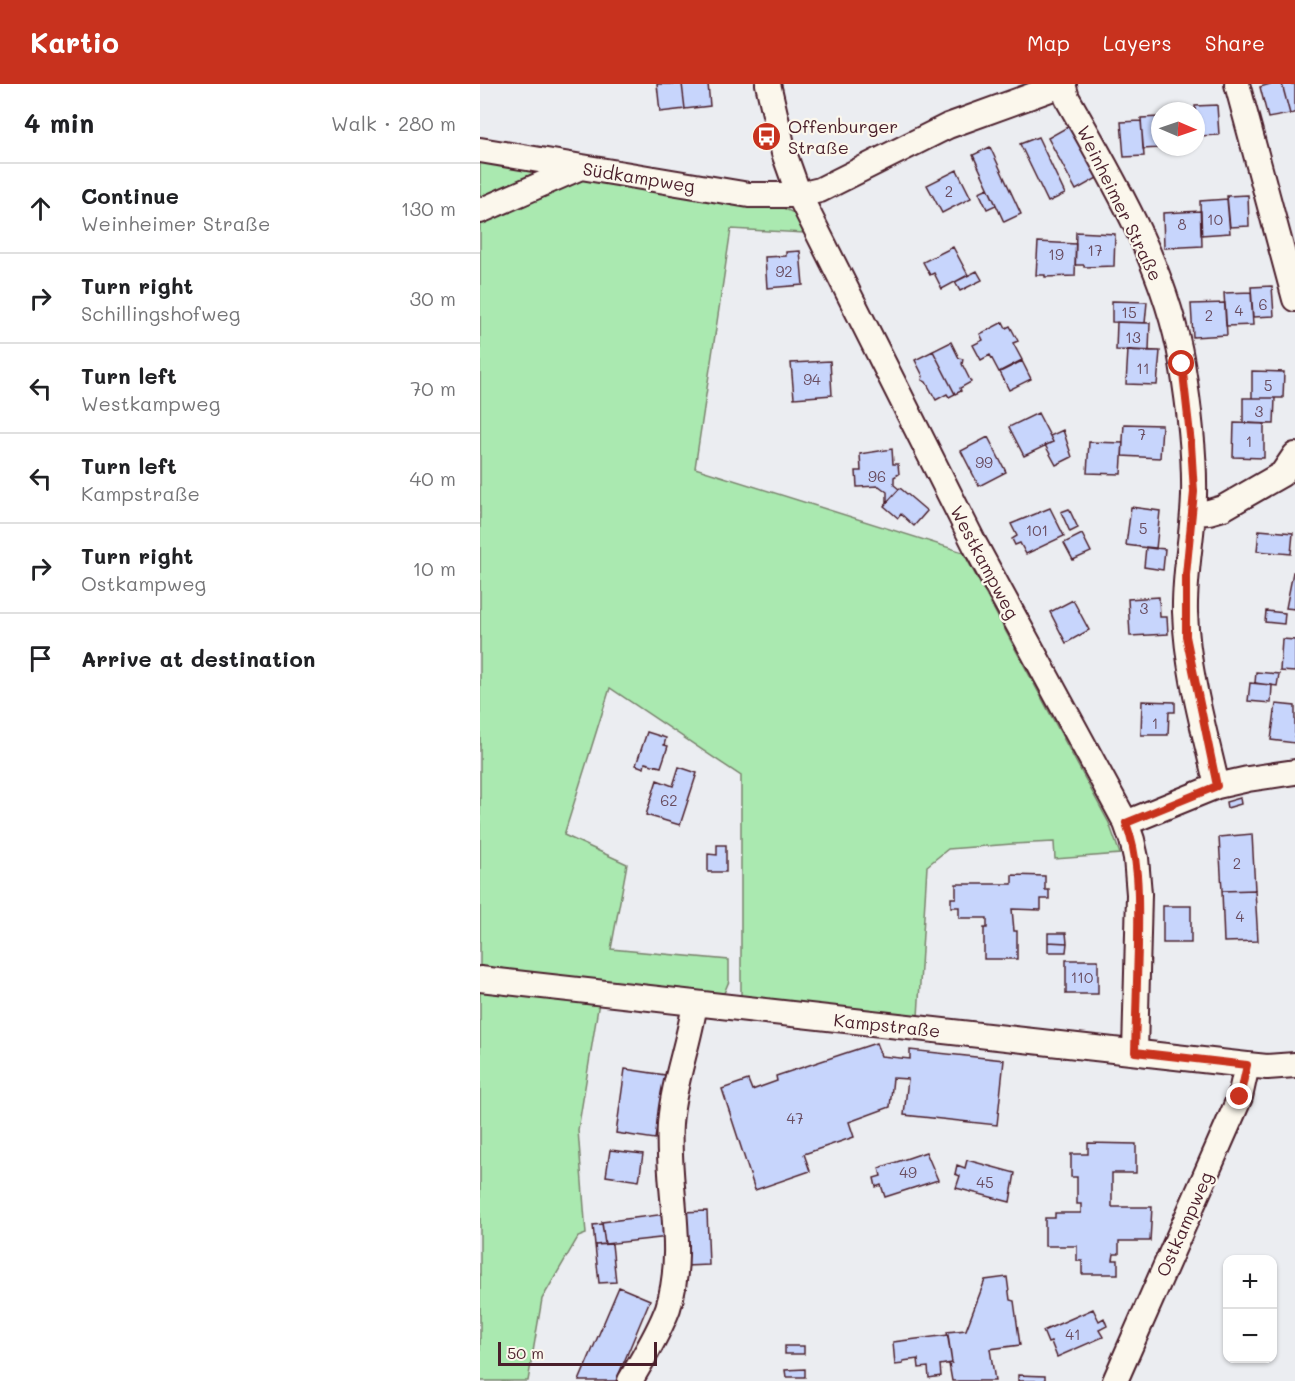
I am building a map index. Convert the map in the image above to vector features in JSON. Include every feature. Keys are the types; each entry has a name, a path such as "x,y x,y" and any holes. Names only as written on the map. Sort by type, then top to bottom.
{"street":[{"name":"Westkampweg","path":"768,84 784,153 799,195 975,545 1126,823 1136,858 1139,894 1135,1052"},
{"path":"799,195 820,190 948,126 1064,84"},
{"name":"Weinheimer Straße","path":"1064,84 1067,98 1109,172 1153,262 1174,326 1182,364 1194,492 1186,575 1186,636 1217,786"},
{"path":"1237,84 1295,299"},
{"name":"Südkampweg","path":"480,150 749,195 799,195"},
{"path":"480,211 581,167"},
{"path":"1193,513 1222,508 1243,497 1282,474 1295,455"},
{"path":"1126,823 1217,786 1295,772"},
{"name":"Kampstraße","path":"480,979 1247,1065 1268,1067 1295,1065"},
{"path":"630,1381 668,1308 674,1276 676,1254 670,1125 676,1081 692,1023 695,1003"},
{"name":"Ostkampweg","path":"1115,1381 1240,1097 1247,1065"}],"green space":[{"path":"480,155 542,173 480,205"},
{"path":"587,178 781,207 794,213 804,233 731,229 695,468 963,552 1109,823 1120,854 1055,859 1054,842 1012,844 948,849 927,866 918,1017 741,998 741,776 610,688 564,835 627,864 611,949 729,960 729,981 724,993 714,995 480,969 480,218 575,180"},
{"path":"480,989 599,1002 578,1130 586,1234 578,1237 542,1299 528,1381 480,1381"}],"building":[{"path":"657,84 682,84 685,109 660,112"},
{"path":"682,84 708,84 710,106 685,109"},
{"path":"1282,84 1290,114 1268,118 1260,87"},
{"path":"1282,84 1295,84 1295,113 1290,114"},
{"path":"1217,105 1219,135 1205,136 1205,106"},
{"path":"1151,117 1151,149 1143,149 1141,118"},
{"path":"1141,121 1144,156 1124,157 1121,122"},
{"path":"1071,125 1099,177 1076,190 1048,138"},
{"path":"1038,137 1065,194 1048,202 1020,144"},
{"path":"990,147 1021,214 1004,222 973,155"},
{"path":"957,170 971,198 942,213 927,185"},
{"path":"988,188 996,205 987,209 979,192"},
{"path":"1248,195 1249,226 1230,227 1227,196"},
{"path":"1227,199 1230,233 1201,235 1200,201"},
{"path":"1201,211 1202,246 1164,248 1163,213"},
{"path":"1076,232 1115,234 1114,266 1075,265"},
{"path":"1038,242 1076,244 1075,276 1036,275"},
{"path":"953,247 968,275 942,289 934,273 930,275 923,262"},
{"path":"800,251 803,285 767,288 765,257 786,256 786,252"},
{"path":"977,271 982,280 960,291 955,282"},
{"path":"1272,286 1274,316 1253,317 1251,287"},
{"path":"1251,292 1253,325 1226,326 1224,293"},
{"path":"1112,301 1147,302 1145,323 1112,322"},
{"path":"1225,303 1227,335 1193,337 1191,304"},
{"path":"1003,322 1006,328 1010,326 1018,341 1013,343 1022,360 999,372 990,355 981,360 973,345 983,340 980,334"},
{"path":"1117,322 1150,323 1149,351 1116,350"},
{"path":"951,342 959,358 963,359 962,364 971,382 955,394 933,351"},
{"path":"1128,350 1160,351 1157,385 1126,384"},
{"path":"933,351 955,394 949,397 947,394 936,400 926,382 922,380 923,376 915,360"},
{"path":"830,361 832,395 794,398 791,363"},
{"path":"1022,361 1031,379 1009,390 1000,372"},
{"path":"1252,371 1284,372 1283,398 1252,398"},
{"path":"1243,398 1275,398 1274,424 1243,423"},
{"path":"1038,413 1053,442 1024,456 1009,427"},
{"path":"1234,423 1264,424 1264,458 1233,457"},
{"path":"1124,424 1162,425 1160,458 1122,456"},
{"path":"1063,430 1072,457 1056,465 1045,445 1053,442 1050,436"},
{"path":"988,437 1006,472 979,486 961,451"},
{"path":"1089,442 1123,443 1121,474 1087,473"},
{"path":"892,449 893,464 898,464 899,474 894,477 894,485 899,489 887,502 887,492 879,486 857,487 856,471 861,471 860,454"},
{"path":"900,488 927,511 914,526 901,514 898,518 884,506"},
{"path":"1131,507 1160,511 1156,549 1126,545"},
{"path":"1050,508 1064,536 1026,554 1020,543 1015,545 1012,539 1017,536 1011,524"},
{"path":"1069,509 1078,528 1070,532 1061,512"},
{"path":"1259,530 1293,533 1291,554 1257,551"},
{"path":"1082,534 1091,552 1073,560 1064,543"},
{"path":"1146,547 1165,549 1163,570 1144,567"},
{"path":"1293,572 1295,573 1295,609 1286,608"},
{"path":"1159,597 1160,617 1167,617 1168,634 1130,636 1128,599"},
{"path":"1073,600 1089,630 1066,643 1050,612"},
{"path":"1266,611 1285,613 1284,624 1265,622"},
{"path":"1282,639 1295,640 1295,672 1280,671"},
{"path":"1256,672 1279,674 1277,686 1255,683"},
{"path":"1250,683 1272,685 1271,703 1248,701"},
{"path":"1142,701 1175,702 1175,712 1169,712 1168,735 1141,735"},
{"path":"1276,704 1295,706 1295,743 1271,740"},
{"path":"647,732 666,738 664,745 668,746 661,767 645,763 644,768 636,765"},
{"path":"679,767 697,773 680,825 646,815 657,780 673,786"},
{"path":"1240,798 1241,804 1227,808 1226,802"},
{"path":"1252,834 1255,890 1222,891 1219,837"},
{"path":"717,845 726,845 726,872 708,872 708,854 717,855"},
{"path":"1012,875 1045,876 1045,890 1049,890 1049,899 1041,899 1041,910 1012,909 1014,931 1017,931 1017,959 984,959 984,928 987,928 987,918 959,918 959,907 951,907 951,898 956,898 956,884 1012,884"},
{"path":"1255,890 1258,941 1224,942 1222,891"},
{"path":"1163,906 1191,906 1191,943 1163,943"},
{"path":"1048,933 1066,933 1067,943 1048,942"},
{"path":"1048,942 1067,943 1066,952 1048,952"},
{"path":"1066,960 1098,960 1098,994 1066,994"},
{"path":"876,1043 881,1056 910,1059 910,1050 1004,1060 997,1125 904,1115 908,1079 893,1078 890,1107 849,1122 854,1137 804,1154 810,1171 755,1190 722,1089 748,1080 752,1090 777,1081 776,1076"},
{"path":"625,1069 665,1075 655,1139 616,1133"},
{"path":"1088,1143 1136,1144 1136,1173 1112,1173 1112,1207 1152,1207 1150,1241 1119,1241 1119,1254 1114,1254 1113,1260 1118,1260 1118,1274 1082,1274 1082,1261 1077,1261 1077,1246 1045,1246 1045,1218 1055,1218 1055,1213 1081,1213 1081,1204 1077,1204 1077,1177 1071,1177 1071,1154 1088,1154"},
{"path":"610,1150 643,1154 639,1181 606,1176"},
{"path":"926,1152 938,1180 885,1197 881,1185 876,1187 874,1178 881,1176 879,1168"},
{"path":"967,1160 1015,1173 1010,1202 956,1188 960,1176 955,1174 957,1165 965,1168"},
{"path":"707,1211 709,1265 685,1266 682,1212"},
{"path":"666,1214 669,1237 605,1244 602,1222"},
{"path":"602,1224 605,1244 595,1245 593,1225"},
{"path":"612,1244 616,1282 599,1283 595,1245"},
{"path":"1007,1277 1010,1300 1014,1301 1020,1345 990,1349 995,1381 952,1381 949,1364 952,1363 947,1332 966,1330 985,1280"},
{"path":"619,1287 650,1300 616,1381 579,1381"},
{"path":"1093,1309 1099,1321 1104,1318 1107,1326 1099,1330 1103,1337 1057,1357 1051,1342 1048,1343 1043,1331"},
{"path":"948,1335 952,1363 940,1365 941,1376 929,1378 928,1367 919,1368 918,1359 903,1361 903,1364 895,1365 893,1342"},
{"path":"785,1346 804,1346 804,1354 785,1354"},
{"path":"805,1369 805,1377 786,1377 785,1370"},
{"path":"1018,1375 1045,1376 1045,1381 1018,1381"}],"place":[{"name":"Offenburger Straße","path":"767,136"}],"route":[{"path":"1182,364 1194,492 1186,575 1186,636 1217,786 1126,823 1136,858 1139,894 1135,1052 1247,1065 1240,1097"}]}
